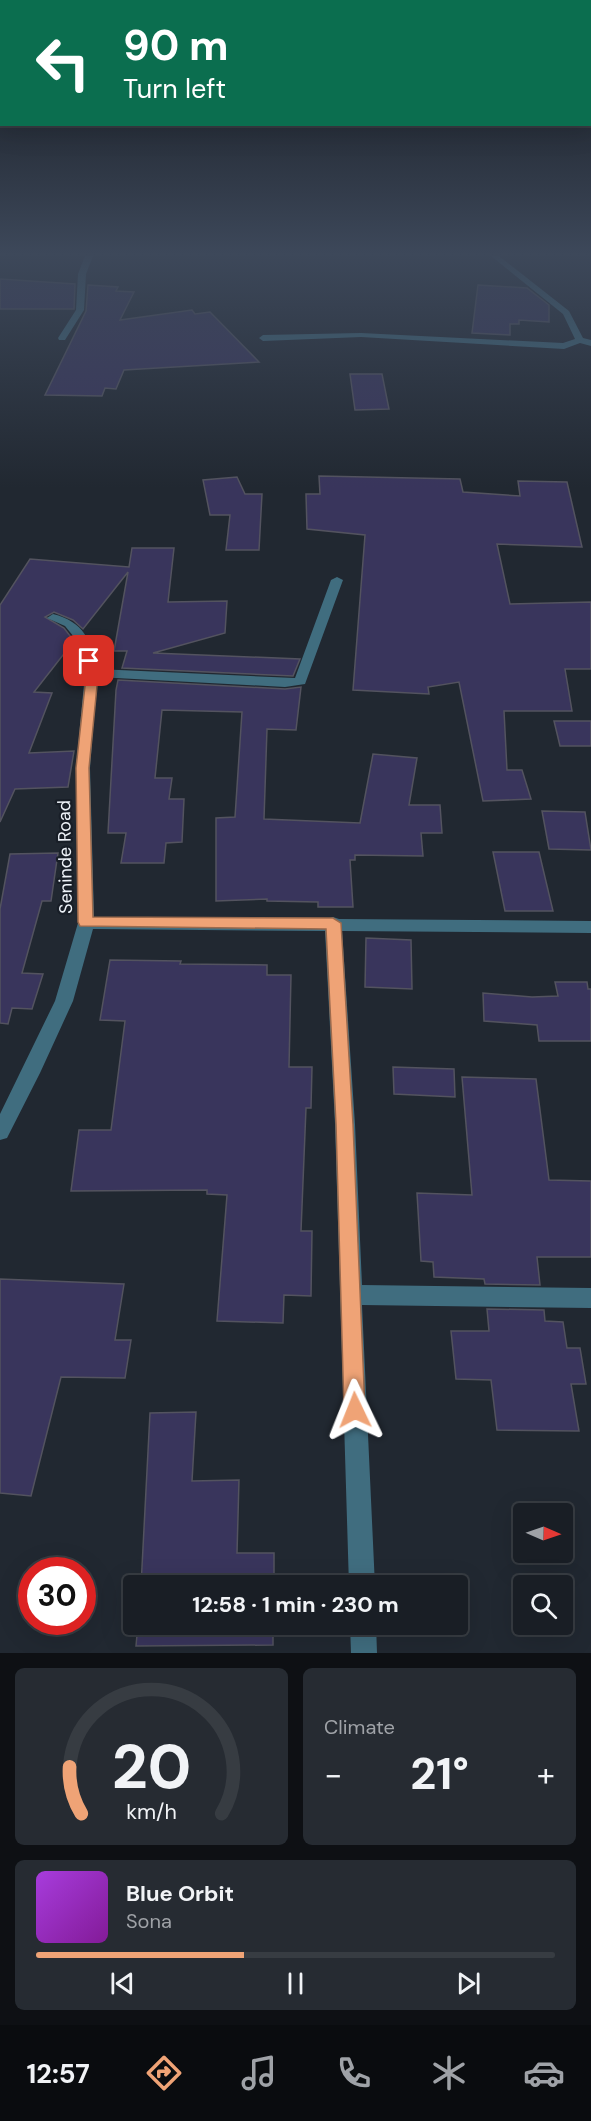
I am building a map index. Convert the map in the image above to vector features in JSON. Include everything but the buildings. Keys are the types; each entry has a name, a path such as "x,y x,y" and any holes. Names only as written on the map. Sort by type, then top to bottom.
{"street":[{"path":"62,338 65,333"},
{"path":"577,333 580,339 591,343"},
{"path":"263,338 360,335 564,346 580,339"},
{"path":"91,674 285,683 300,681 337,580"},
{"name":"Seninde Road","path":"0,1132 31,1073 64,1001 86,922 82,768 91,674 86,648 80,636 69,623 53,618"},
{"path":"86,922 591,927"},
{"path":"333,923 345,1124 362,1575"},
{"path":"350,1295 591,1298"},
{"path":"363,1635 364,1653"}],"route":[{"path":"89,661 91,686 82,768 86,922 333,923 345,1124 355,1410"}]}
